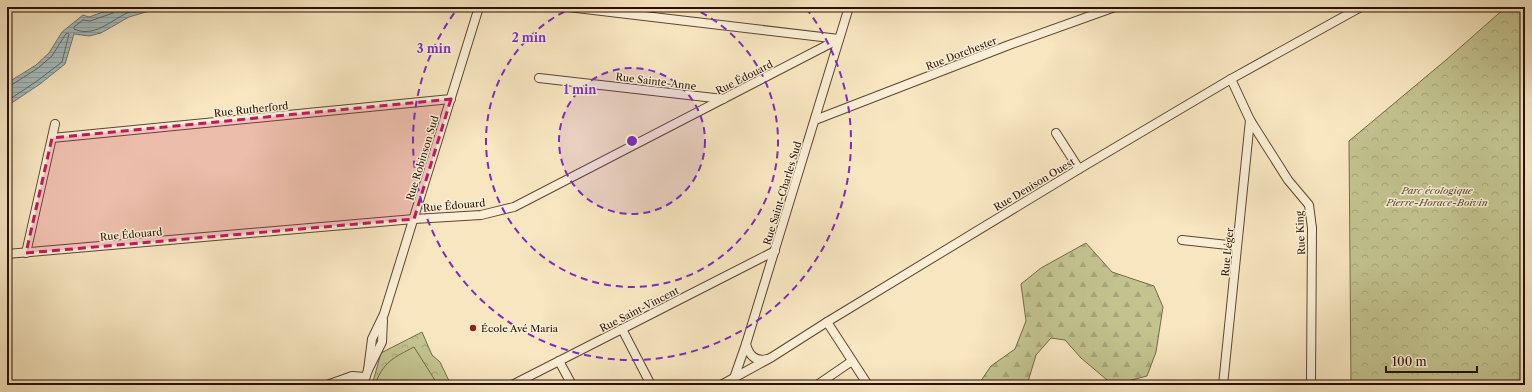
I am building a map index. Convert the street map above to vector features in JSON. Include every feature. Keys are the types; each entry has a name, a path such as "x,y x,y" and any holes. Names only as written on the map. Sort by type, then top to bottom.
{"street":[{"name":"Rue Robinson Sud","path":"365,377 372,339 384,314 479,7"},
{"path":"568,7 839,39"},
{"name":"Rue Saint-Charles Sud","path":"733,382 849,7"},
{"name":"Rue Dorchester","path":"815,120 1010,45 1115,7"},
{"name":"Rue Denison Ouest","path":"721,385 733,382 827,322 1231,79 1361,7"},
{"name":"Rue Édouard","path":"7,254 414,219 482,215 514,207 839,39"},
{"name":"Rue Sainte-Anne","path":"539,78 723,99"},
{"name":"Rue King","path":"1231,79 1250,120 1288,180 1309,205 1312,228 1311,385"},
{"name":"Rue Rutherford","path":"52,138 451,99"},
{"name":"Rue Léger","path":"1223,385 1250,120"},
{"path":"26,253 56,124"},
{"path":"1056,133 1080,169"},
{"path":"1182,240 1237,246"},
{"name":"Rue Saint-Vincent","path":"512,385 774,251"},
{"path":"827,322 868,385"},
{"path":"622,329 651,385"},
{"path":"746,344 748,352 755,359 762,360 772,357"},
{"path":"559,361 572,385"},
{"path":"817,385 852,362"},
{"path":"327,385 352,376 365,377"},
{"path":"355,385 365,377"}],"highlighted area":[{"path":"451,99 414,219 26,253 52,138"}],"green space":[{"name":"Parc écologique Pierre-Horace-Boivin","path":"1506,7 1525,7 1525,385 1351,385 1349,141 1446,60"},
{"path":"1086,243 1112,272 1154,286 1163,307 1156,352 1147,376 1120,383 1107,380 1081,358 1065,340 1051,338 1036,355 1027,385 978,385 991,366 1015,349 1026,321 1021,284 1041,268"},
{"path":"422,332 432,355 440,362 451,385 372,385 381,353"},
{"path":"414,347 438,385 375,385 385,366 400,354"}],"water":[{"path":"117,7 163,7 129,17 101,33 89,36 74,34 65,64 40,84 7,106 7,83 36,65 49,53 62,32 83,15 89,17"}],"place":[{"name":"École Avé Maria","path":"473,328"}]}
